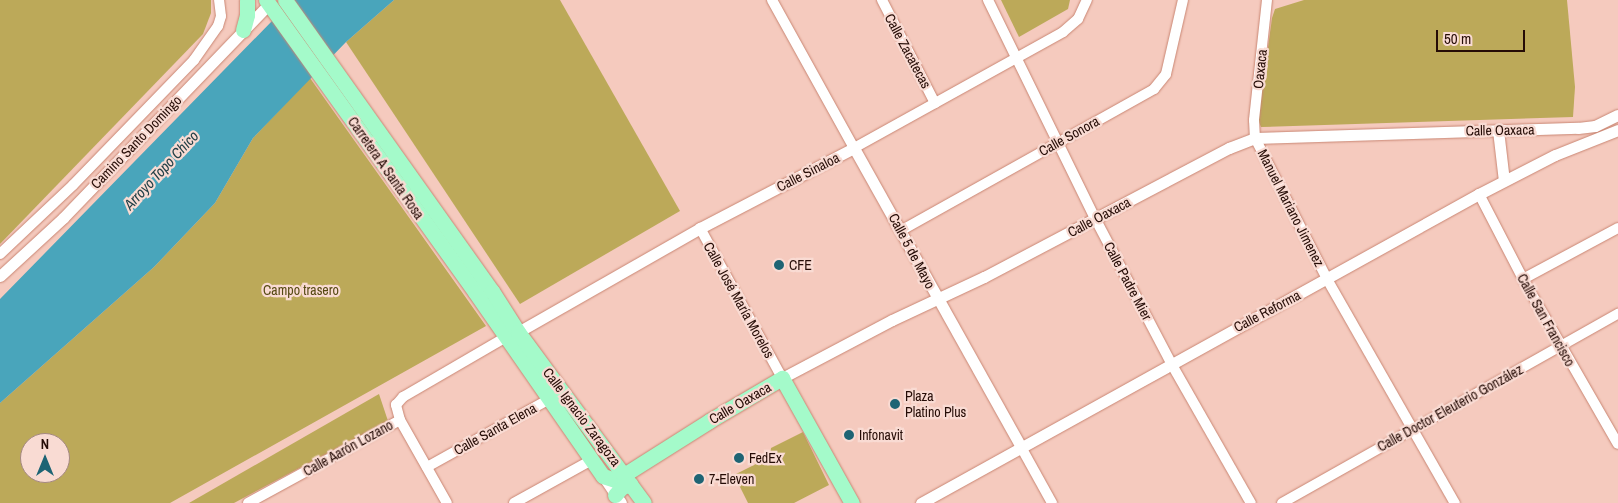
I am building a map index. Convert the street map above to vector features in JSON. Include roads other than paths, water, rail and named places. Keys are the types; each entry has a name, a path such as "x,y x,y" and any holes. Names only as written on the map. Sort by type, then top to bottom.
{"main road":[{"path":"243,30 248,0"},
{"name":"Carretera A Santa Rosa","path":"267,2 286,9 338,71 492,291 512,335"},
{"name":"Carretera A Santa Rosa","path":"286,9 328,84 512,335"},
{"name":"Calle Ignacio Zaragoza","path":"512,335 564,392 644,503"},
{"name":"Calle Ignacio Zaragoza","path":"512,335 549,399 603,476"},
{"name":"Calle Oaxaca","path":"618,499 622,487 628,479 782,378"},
{"name":"Calle José María Morelos","path":"782,378 852,503"},
{"path":"603,476 615,480 628,479"}],"street":[{"path":"0,254 72,185 194,60 218,26 221,16 219,0"},
{"name":"Calle 5 de Mayo","path":"772,0 863,165 902,230 937,299 1052,503"},
{"name":"Calle Zacatecas","path":"882,0 935,103"},
{"name":"Calle Padre Mier","path":"988,0 1096,220 1171,363 1251,503"},
{"name":"Calle Sinaloa","path":"512,335 700,228 854,148 1050,40 1071,26 1083,12 1087,0"},
{"name":"Calle Sonora","path":"902,230 1154,89 1166,74 1183,0"},
{"name":"Oaxaca","path":"1255,138 1254,120 1267,0"},
{"name":"Camino Santo Domingo","path":"0,276 63,218 243,30 267,2"},
{"name":"Calle Oaxaca","path":"782,378 1096,220 1229,148 1255,138 1578,128 1595,126 1618,114"},
{"path":"1498,130 1504,181"},
{"name":"Calle Reforma","path":"921,503 1479,194 1555,155 1618,130"},
{"name":"Manuel Mariano Jimenez","path":"1255,138 1327,278 1455,503"},
{"path":"833,158 850,157 863,165"},
{"name":"Calle San Francisco","path":"1479,194 1523,279 1618,444"},
{"name":"Calle José María Morelos","path":"700,228 782,378"},
{"path":"1523,279 1618,228"},
{"name":"Calle Doctor Eleuterio González","path":"1282,503 1618,314"},
{"name":"Calle Aarón Lozano","path":"248,503 400,420 396,405 403,397 512,335"},
{"name":"Calle Santa Elena","path":"427,467 564,392"},
{"path":"400,420 446,503"},
{"path":"514,503 592,460"},
{"name":"Calle Ignacio Zaragoza","path":"603,476 618,499"}],"water":[{"name":"Arroyo Topo Chico","path":"295,0 394,0 346,42 253,138 215,203 154,267 0,403 0,299 272,21"}],"place":[{"name":"CFE","path":"779,265"},
{"name":"Plaza Platino Plus","path":"895,404"},
{"name":"Infonavit","path":"849,435"},
{"name":"FedEx","path":"739,458"},
{"name":"7-Eleven","path":"699,479"}],"park label":[{"name":"Campo trasero","path":"301,290"}]}
